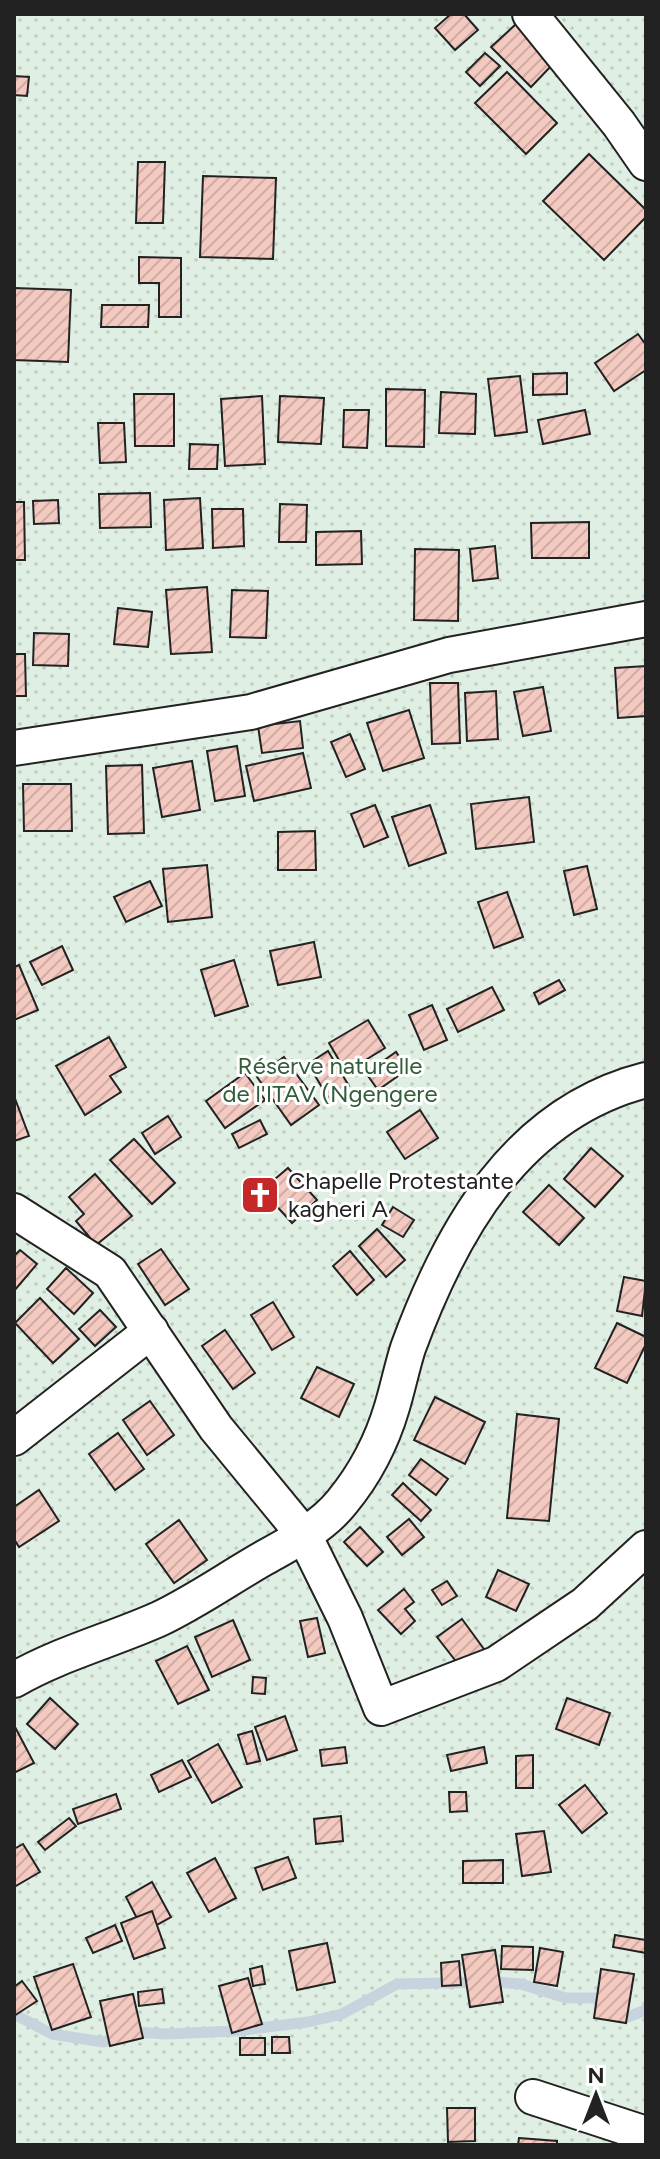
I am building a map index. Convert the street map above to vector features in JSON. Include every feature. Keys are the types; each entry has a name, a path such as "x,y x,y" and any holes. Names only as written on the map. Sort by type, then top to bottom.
{"street":[{"path":"530,14 619,124 646,163"},
{"path":"14,748 251,712 449,655 646,619"},
{"path":"14,1680 161,1618 304,1535 341,1505 371,1461 391,1410 407,1351 428,1299 473,1209 523,1147 586,1102 620,1086 646,1080"},
{"path":"14,1211 110,1272 216,1428 304,1535 345,1618 381,1708 496,1664 585,1604 646,1548"},
{"path":"14,1438 151,1331"},
{"path":"533,2097 646,2134"}],"green space":[{"name":"Réserve naturelle de l'ITAV (Ngengere","path":"14,14 646,14 646,2145 14,2145"}],"building":[{"path":"451,14 464,14 478,30 455,50 435,28"},
{"path":"516,24 554,63 531,87 491,47"},
{"path":"485,53 500,66 480,86 466,72"},
{"path":"507,72 557,123 526,154 475,103"},
{"path":"14,76 29,77 27,96 14,95"},
{"path":"589,154 646,210 646,217 604,260 543,201"},
{"path":"138,162 165,162 163,223 136,223"},
{"path":"203,176 276,178 273,259 200,257"},
{"path":"139,257 181,258 181,317 159,317 159,283 139,283"},
{"path":"14,288 71,290 68,362 14,360"},
{"path":"102,305 149,305 148,327 101,327"},
{"path":"638,334 646,345 646,370 614,391 595,363"},
{"path":"567,373 567,394 533,395 533,374"},
{"path":"520,376 527,432 495,436 488,379"},
{"path":"386,389 425,390 424,447 386,446"},
{"path":"441,392 476,394 475,434 439,433"},
{"path":"134,394 174,394 174,446 135,446"},
{"path":"262,396 265,464 225,466 221,399"},
{"path":"280,396 324,398 321,444 278,442"},
{"path":"344,410 369,410 367,448 343,447"},
{"path":"585,410 590,434 543,444 538,420"},
{"path":"98,423 124,423 126,462 100,463"},
{"path":"190,444 218,445 217,469 189,469"},
{"path":"150,493 151,527 100,528 99,494"},
{"path":"200,498 203,548 166,550 164,500"},
{"path":"58,500 59,523 34,524 33,501"},
{"path":"14,502 24,502 25,560 14,560"},
{"path":"280,504 307,505 306,542 279,542"},
{"path":"212,509 243,509 244,546 213,548"},
{"path":"589,522 589,558 532,558 531,523"},
{"path":"361,531 362,564 316,565 316,532"},
{"path":"495,546 498,578 473,581 470,549"},
{"path":"415,549 459,550 458,621 414,620"},
{"path":"207,587 212,652 171,654 166,590"},
{"path":"232,590 268,591 266,638 230,637"},
{"path":"118,608 152,612 148,647 114,644"},
{"path":"34,633 69,634 68,666 33,665"},
{"path":"14,654 25,654 26,696 14,696"},
{"path":"646,666 646,716 618,718 615,668"},
{"path":"430,683 458,683 460,743 432,744"},
{"path":"543,687 551,731 523,736 514,692"},
{"path":"496,691 498,739 467,741 465,693"},
{"path":"409,710 424,758 383,771 367,723"},
{"path":"300,721 303,748 262,753 258,726"},
{"path":"350,734 365,769 346,777 331,742"},
{"path":"237,746 245,796 215,801 207,751"},
{"path":"303,753 311,788 254,801 246,766"},
{"path":"192,761 200,810 162,817 153,768"},
{"path":"142,765 144,833 108,834 106,766"},
{"path":"23,784 71,784 72,831 24,831"},
{"path":"529,797 534,842 476,849 471,804"},
{"path":"375,805 388,837 364,847 351,814"},
{"path":"430,805 446,853 409,866 392,817"},
{"path":"315,831 316,870 278,870 278,832"},
{"path":"207,865 212,917 168,922 163,869"},
{"path":"587,866 597,909 574,915 564,871"},
{"path":"150,881 162,906 126,922 114,897"},
{"path":"507,892 523,937 494,948 478,902"},
{"path":"314,942 321,977 278,985 270,951"},
{"path":"62,946 73,970 42,985 30,962"},
{"path":"234,960 248,1006 215,1016 201,970"},
{"path":"19,965 38,1010 14,1020 14,967"},
{"path":"559,980 565,990 539,1004 534,993"},
{"path":"492,987 504,1010 458,1032 447,1009"},
{"path":"432,1005 447,1040 424,1050 409,1015"},
{"path":"368,1020 385,1048 346,1072 329,1043"},
{"path":"109,1037 126,1067 110,1076 121,1092 85,1115 56,1066"},
{"path":"328,1051 349,1086 329,1099 308,1064"},
{"path":"396,1052 408,1069 378,1090 366,1073"},
{"path":"284,1057 319,1105 291,1125 257,1077"},
{"path":"245,1073 265,1100 225,1128 206,1101"},
{"path":"14,1096 29,1136 14,1141"},
{"path":"420,1110 438,1138 405,1159 387,1132"},
{"path":"168,1116 181,1137 155,1154 142,1133"},
{"path":"260,1120 267,1134 239,1148 232,1134"},
{"path":"134,1139 175,1183 152,1204 110,1160"},
{"path":"591,1148 623,1176 595,1207 564,1179"},
{"path":"288,1168 317,1200 292,1223 262,1190"},
{"path":"95,1174 132,1216 96,1245 76,1221 84,1214 69,1197"},
{"path":"549,1185 584,1218 559,1245 523,1212"},
{"path":"393,1207 414,1220 403,1237 382,1225"},
{"path":"377,1229 405,1260 386,1277 359,1246"},
{"path":"161,1249 189,1289 165,1305 138,1264"},
{"path":"20,1250 37,1264 14,1291 14,1256"},
{"path":"350,1251 374,1280 357,1295 333,1266"},
{"path":"66,1268 93,1293 74,1314 47,1289"},
{"path":"624,1277 646,1281 642,1316 617,1311"},
{"path":"40,1298 79,1339 53,1363 15,1323"},
{"path":"273,1302 294,1337 272,1350 251,1315"},
{"path":"100,1310 116,1327 95,1346 79,1329"},
{"path":"617,1323 646,1337 646,1344 627,1383 595,1368"},
{"path":"225,1330 255,1373 233,1389 202,1346"},
{"path":"317,1367 354,1384 339,1417 301,1398"},
{"path":"435,1397 485,1422 465,1464 414,1440"},
{"path":"150,1401 174,1435 147,1455 123,1420"},
{"path":"517,1414 559,1419 549,1521 507,1518"},
{"path":"118,1433 144,1469 115,1490 89,1454"},
{"path":"421,1459 448,1479 436,1495 409,1475"},
{"path":"403,1483 431,1510 421,1521 392,1495"},
{"path":"39,1490 59,1521 19,1547 14,1539 14,1507"},
{"path":"409,1519 424,1537 402,1555 387,1537"},
{"path":"179,1520 207,1560 174,1583 146,1544"},
{"path":"360,1527 383,1552 367,1566 344,1542"},
{"path":"498,1570 529,1584 516,1611 486,1597"},
{"path":"447,1581 457,1596 442,1605 432,1590"},
{"path":"404,1589 414,1602 405,1609 415,1621 401,1634 378,1610"},
{"path":"317,1618 325,1653 308,1657 300,1621"},
{"path":"462,1619 489,1656 465,1673 437,1637"},
{"path":"233,1620 250,1660 212,1677 195,1637"},
{"path":"187,1646 209,1690 178,1704 156,1661"},
{"path":"253,1677 266,1678 265,1694 252,1693"},
{"path":"50,1698 78,1724 55,1749 27,1724"},
{"path":"567,1698 610,1713 599,1745 556,1729"},
{"path":"285,1716 297,1750 267,1760 255,1727"},
{"path":"14,1728 34,1763 14,1773"},
{"path":"252,1731 260,1761 247,1764 238,1735"},
{"path":"218,1744 242,1787 212,1803 188,1761"},
{"path":"345,1747 347,1763 322,1766 320,1750"},
{"path":"484,1747 487,1763 451,1771 447,1755"},
{"path":"533,1755 533,1788 516,1788 516,1756"},
{"path":"182,1760 191,1777 159,1792 151,1775"},
{"path":"585,1785 607,1813 582,1833 559,1805"},
{"path":"449,1792 466,1792 467,1811 450,1812"},
{"path":"116,1794 121,1809 78,1824 73,1809"},
{"path":"341,1816 343,1841 316,1844 314,1819"},
{"path":"69,1818 76,1826 45,1850 38,1842"},
{"path":"544,1831 551,1872 522,1876 516,1834"},
{"path":"23,1844 40,1872 14,1887 14,1849"},
{"path":"288,1857 296,1878 263,1890 255,1868"},
{"path":"215,1858 236,1898 209,1912 187,1873"},
{"path":"503,1860 503,1883 463,1883 463,1861"},
{"path":"152,1882 171,1917 144,1932 126,1897"},
{"path":"152,1911 165,1948 134,1959 121,1923"},
{"path":"115,1925 122,1941 93,1953 86,1938"},
{"path":"615,1935 646,1940 646,1953 613,1947"},
{"path":"327,1943 335,1982 297,1990 289,1951"},
{"path":"502,1946 533,1947 533,1970 501,1969"},
{"path":"540,1948 563,1952 557,1986 534,1982"},
{"path":"495,1950 503,2002 470,2007 462,1955"},
{"path":"459,1961 461,1985 442,1986 441,1963"},
{"path":"73,1964 91,2017 52,2030 34,1977"},
{"path":"262,1966 265,1984 253,1986 250,1969"},
{"path":"601,1969 634,1974 626,2023 594,2018"},
{"path":"248,1978 262,2024 232,2033 219,1986"},
{"path":"22,1981 37,2001 14,2016 14,1987"},
{"path":"162,1989 164,2003 139,2006 138,1992"},
{"path":"133,1994 143,2038 110,2046 100,2001"},
{"path":"272,2037 289,2037 290,2053 272,2053"},
{"path":"240,2038 265,2038 265,2055 240,2055"},
{"path":"447,2108 475,2108 475,2141 448,2142"},
{"path":"519,2138 557,2141 557,2145 518,2145"}],"waterway":[{"path":"14,2014 52,2034 103,2042 136,2032 235,2031 308,2022 342,2014 397,1984 496,1982 521,1984 566,1998 606,1998 625,2018 646,2010"}],"place":[{"name":"Chapelle Protestante kagheri A","path":"260,1195"}]}
